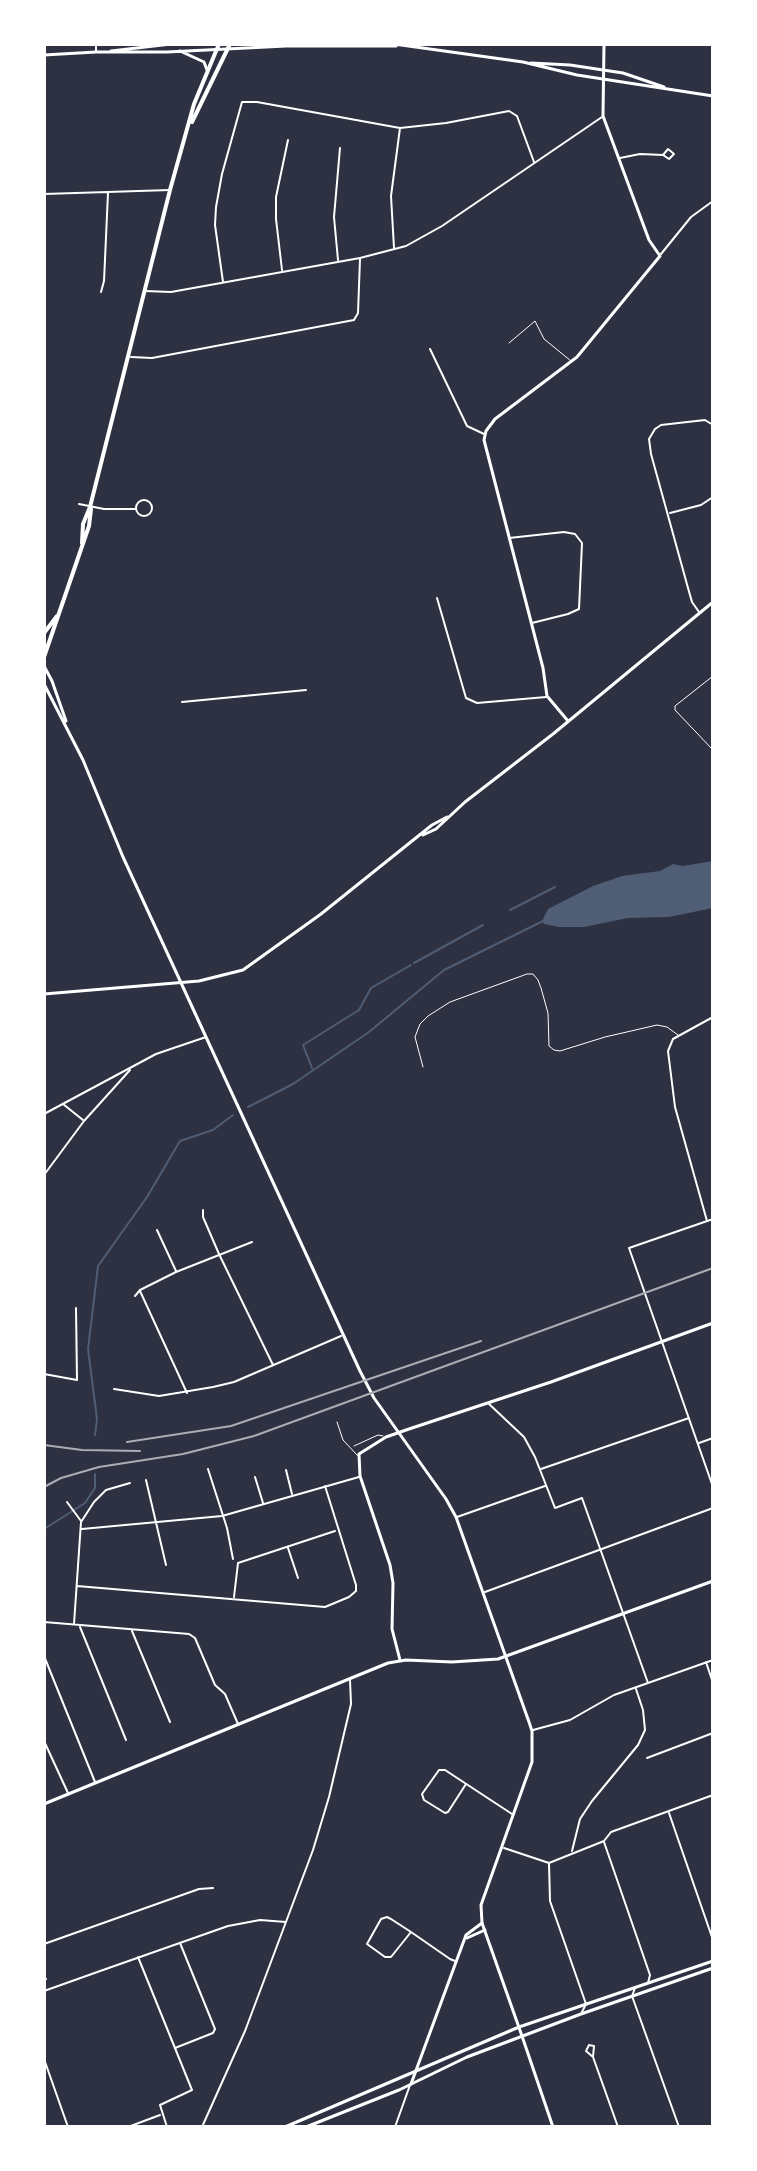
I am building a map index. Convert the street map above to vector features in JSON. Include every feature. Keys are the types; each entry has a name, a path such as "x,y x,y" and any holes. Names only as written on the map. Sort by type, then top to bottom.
{"main road":[{"path":"96,52 171,44"},
{"path":"394,44 603,70 640,77 667,88"},
{"path":"568,721 547,696 531,623 484,448 485,435 495,419 571,361 597,335 660,256 649,240 603,116 604,44"},
{"path":"44,55 180,51 218,46 404,46"},
{"path":"44,657 82,543 83,524 90,507 194,104 218,46"},
{"path":"189,127 207,97 230,46"},
{"path":"180,51 204,62 207,70"},
{"path":"523,62 603,80 713,96"},
{"path":"44,994 217,978 249,967 432,825 447,817 713,602"},
{"path":"44,633 58,614"},
{"path":"44,666 123,857 343,1335 374,1398 456,1517 532,1731 532,1762 482,1899 482,1923 553,2127"},
{"path":"44,684 67,725"},
{"path":"44,698 52,702"},
{"path":"400,1660 392,1629 393,1583 390,1565 360,1476 358,1456 386,1437 713,1323"},
{"path":"44,1804 400,1660 469,1662 506,1657 713,1581"},
{"path":"411,2084 464,1940 482,1923"},
{"path":"464,1940 485,1930"},
{"path":"285,2127 519,2027 713,1961"},
{"path":"306,2127 411,2084 467,2057 713,1968"}],"street":[{"path":"96,44 96,52"},
{"path":"223,282 215,225 216,207 242,102 257,102 400,128 448,123 509,111 517,116 534,162"},
{"path":"145,291 163,293 360,258 410,244 442,226 603,116"},
{"path":"394,249 391,196 400,128"},
{"path":"282,271 276,197 288,140"},
{"path":"338,261 334,217 340,148"},
{"path":"619,159 634,155 663,155"},
{"path":"44,194 170,190"},
{"path":"101,292 108,192"},
{"path":"660,256 691,217 713,201"},
{"path":"128,357 152,358 356,318 360,258"},
{"path":"430,349 467,426 485,435"},
{"path":"700,613 692,602 649,439 661,425 705,420 713,425"},
{"path":"669,514 701,505 713,497"},
{"path":"79,504 136,509"},
{"path":"509,538 564,532 575,534 582,543 579,609 531,623"},
{"path":"437,598 466,698 477,703 547,696"},
{"path":"182,702 306,690"},
{"path":"707,1221 671,1087 668,1051 669,1044 678,1035 713,1017"},
{"path":"44,1114 133,1066 207,1036"},
{"path":"44,1175 84,1121 133,1066"},
{"path":"63,1104 84,1121"},
{"path":"203,1210 219,1254 273,1366"},
{"path":"713,1219 629,1248 713,1487"},
{"path":"157,1230 176,1272"},
{"path":"135,1296 140,1290 176,1272 252,1242"},
{"path":"140,1290 187,1393"},
{"path":"44,1374 77,1380 76,1308"},
{"path":"114,1389 159,1396 234,1382 343,1335"},
{"path":"487,1402 524,1437 555,1508 582,1498 648,1683"},
{"path":"540,1470 689,1418"},
{"path":"698,1444 713,1438"},
{"path":"208,1469 233,1559"},
{"path":"286,1470 293,1496"},
{"path":"82,1529 222,1516 360,1476"},
{"path":"255,1477 263,1504"},
{"path":"146,1480 166,1565"},
{"path":"81,1522 106,1490 130,1483"},
{"path":"77,1586 325,1607 356,1591 325,1486"},
{"path":"456,1517 546,1486"},
{"path":"67,1502 81,1522 82,1529 74,1625"},
{"path":"483,1593 713,1508"},
{"path":"234,1599 238,1563 337,1531"},
{"path":"287,1547 298,1578"},
{"path":"44,1622 189,1634 195,1638 215,1685 225,1694 238,1725"},
{"path":"80,1625 126,1740"},
{"path":"132,1630 170,1722"},
{"path":"44,1656 95,1783"},
{"path":"532,1731 570,1720 602,1701 713,1660"},
{"path":"706,1662 713,1683"},
{"path":"202,2127 241,2041 288,1922 332,1785 351,1704 350,1679"},
{"path":"572,1853 580,1819 605,1782 638,1745 645,1730 636,1688"},
{"path":"647,1758 713,1733"},
{"path":"44,1741 68,1794"},
{"path":"466,1784 445,1813 424,1800 422,1794 439,1770 445,1770 513,1814"},
{"path":"501,1847 549,1863 604,1841 611,1832 713,1795"},
{"path":"668,1811 713,1940"},
{"path":"604,1841 650,1975 648,1983"},
{"path":"549,1863 550,1901 586,2004 581,2014"},
{"path":"44,1944 199,1889 213,1888"},
{"path":"411,1932 391,1957 385,1957 367,1944 384,1918 391,1919 411,1932 456,1962"},
{"path":"44,1991 245,1921 288,1922"},
{"path":"175,2048 213,2033 215,2029 180,1942"},
{"path":"138,1957 192,2090 160,2105 167,2127"},
{"path":"635,1987 632,1996 679,2127"},
{"path":"593,2057 618,2127"},
{"path":"44,2059 68,2127"},
{"path":"395,2127 411,2084"},
{"path":"128,2127 162,2114"}],"lane":[{"path":"509,343 535,321 544,339 571,361"},
{"path":"713,676 675,706 675,710 713,750"},
{"path":"423,1067 416,1032 428,1016 439,1008 527,974 533,974 541,988 548,1013 549,1046 554,1050 657,1025 667,1027 678,1035"},
{"path":"337,1422 343,1440 358,1456"},
{"path":"354,1446 378,1435 386,1437"}],"water":[{"path":"713,861 713,908 669,917 628,918 584,927 559,927 542,921 548,909 593,886 622,876 660,871 673,864 683,866"}],"waterway":[{"path":"510,910 555,887"},
{"path":"248,1107 293,1084 369,1032 444,970 543,921"},
{"path":"414,963 483,925"},
{"path":"312,1068 303,1045 359,1010 371,988 411,965"},
{"path":"95,1435 97,1419 88,1349 98,1266 147,1197 180,1141 213,1130 233,1115"},
{"path":"44,1529 85,1503 95,1488 95,1474"}],"railway":[{"path":"44,1487 61,1478 99,1467 183,1454 254,1436 713,1268"},
{"path":"127,1442 231,1426 481,1341"},
{"path":"44,1445 82,1450 140,1451"}]}
